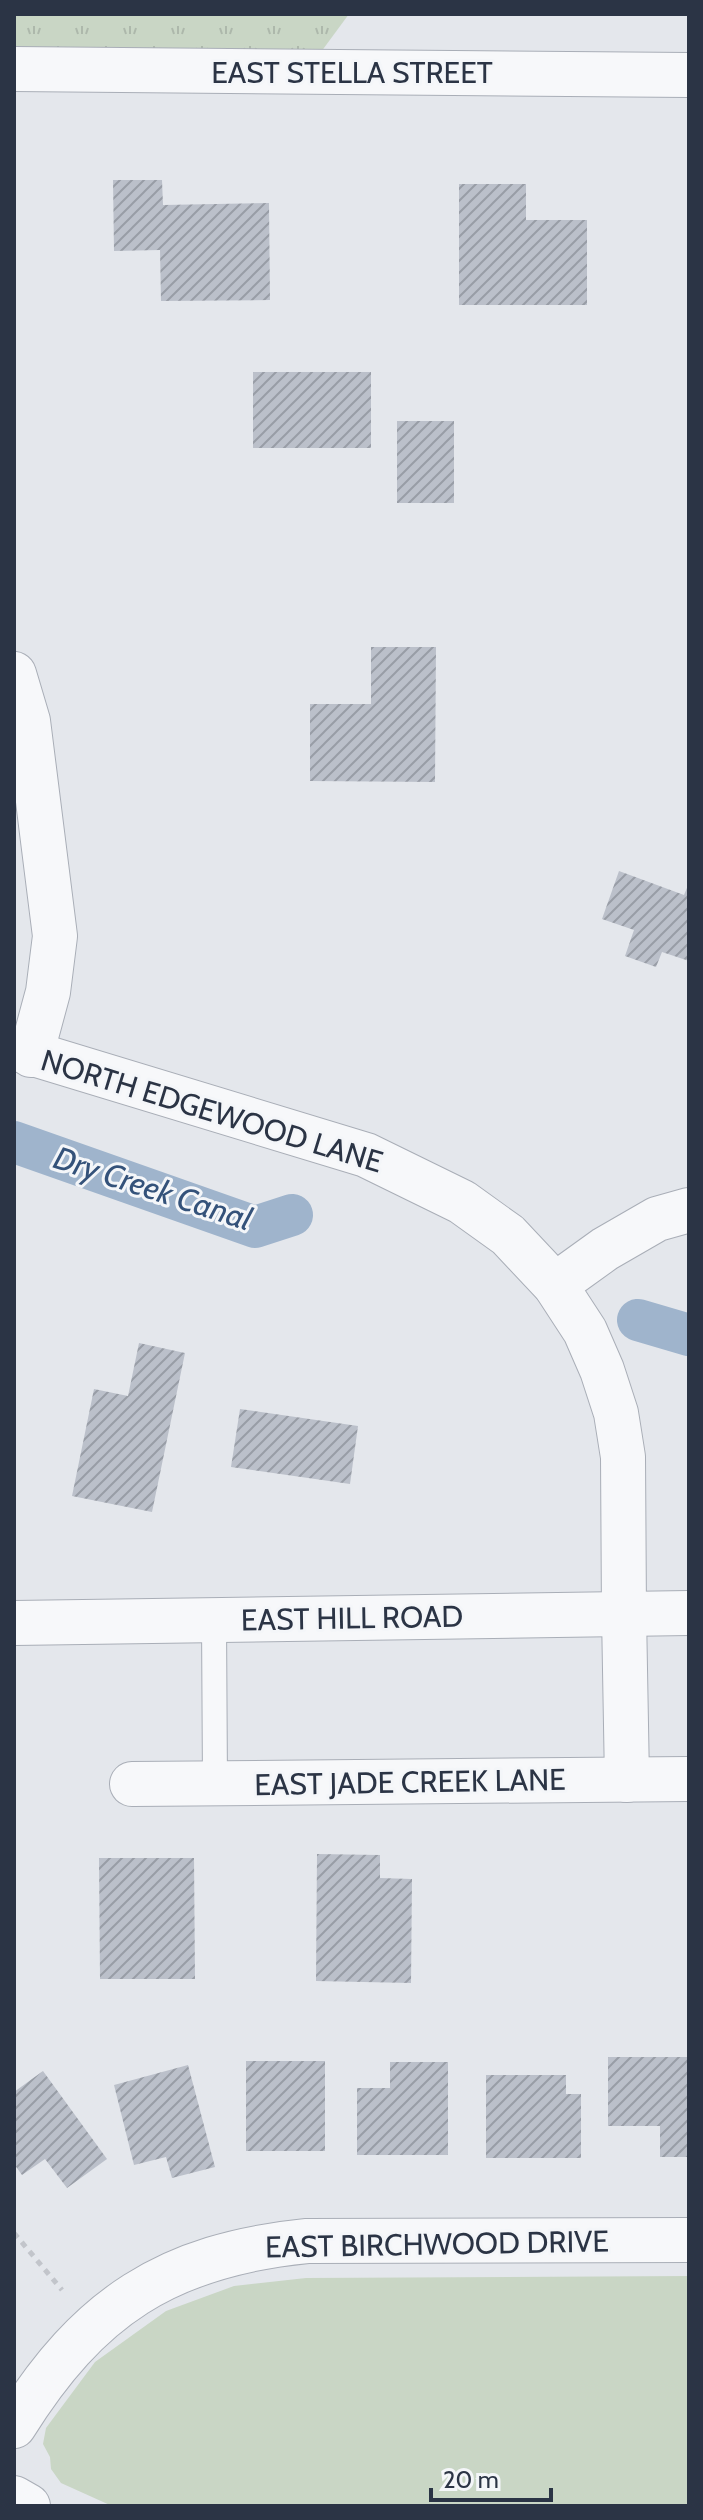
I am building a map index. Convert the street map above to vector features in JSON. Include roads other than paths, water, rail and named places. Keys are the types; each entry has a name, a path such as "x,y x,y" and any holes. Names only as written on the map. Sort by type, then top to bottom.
{"street":[{"name":"EAST STELLA STREET","path":"14,69 689,75"},
{"path":"14,674 28,721 55,936 48,992 22,1051"},
{"name":"NORTH EDGEWOOD LANE","path":"22,1051 366,1155 462,1202 508,1235 555,1285 585,1331 602,1370 616,1413 623,1457 627,1780"},
{"path":"555,1285 605,1249 657,1219 689,1210"},
{"name":"EAST HILL ROAD","path":"14,1623 689,1613"},
{"name":"EAST JADE CREEK LANE","path":"132,1784 689,1779"},
{"name":"EAST BIRCHWOOD DRIVE","path":"14,2426 65,2353 98,2321 174,2272 217,2256 262,2245 307,2241 689,2240"},
{"path":"14,2498 28,2506"}],"lane":[{"path":"214,1620 215,1784"}],"waterway":[{"name":"Dry Creek Canal","path":"14,1142 255,1227 292,1215"},
{"name":"Dry Creek Canal","path":"638,1320 689,1335"}]}
